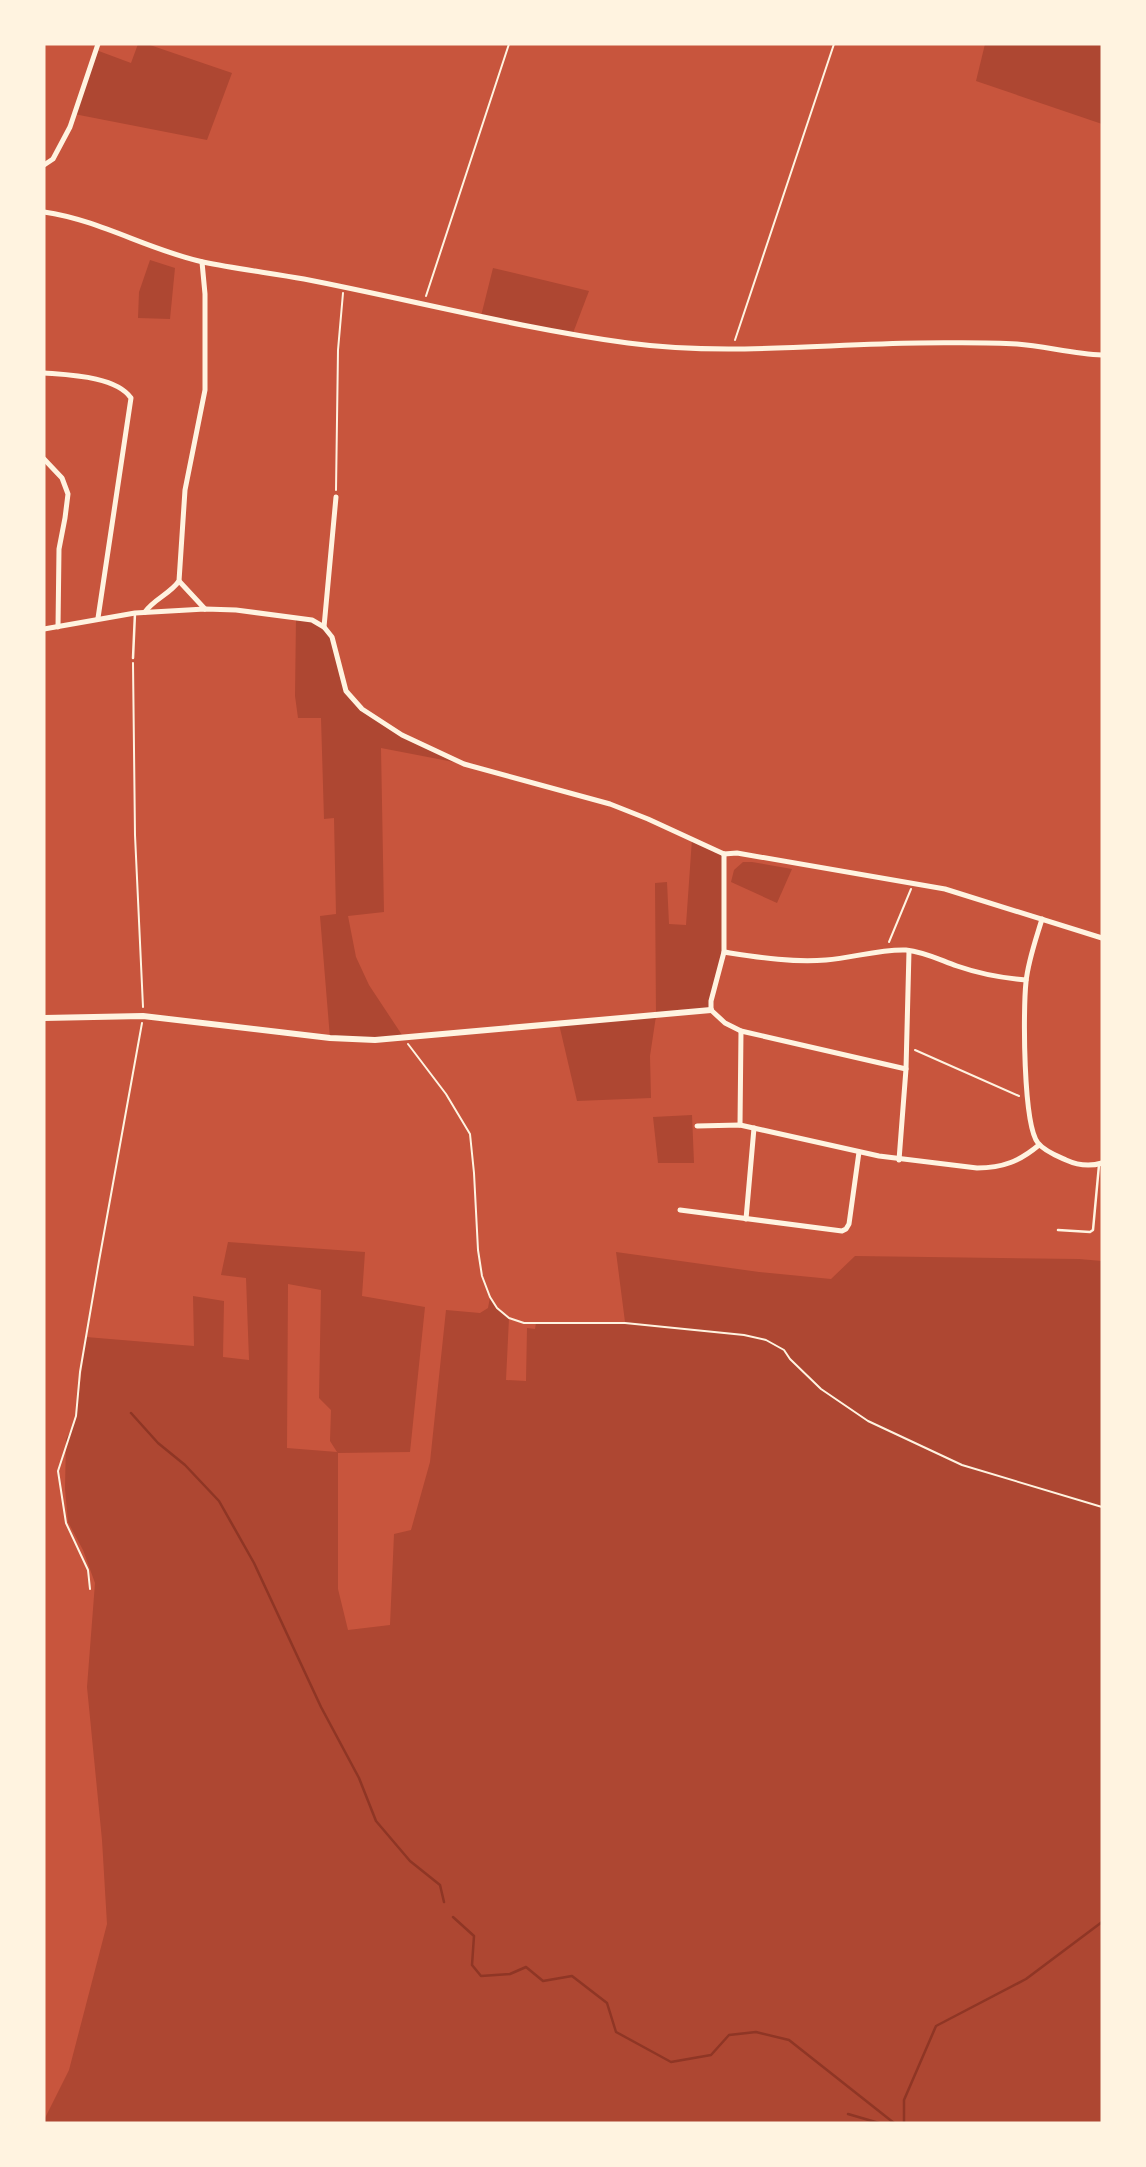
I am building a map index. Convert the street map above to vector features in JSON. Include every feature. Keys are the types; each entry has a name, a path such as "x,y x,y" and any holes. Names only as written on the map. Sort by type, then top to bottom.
{"street":[{"path":"44,165 54,159 70,127 98,44"},
{"path":"44,212 116,231 162,251 202,262 305,279 628,343 733,348 916,343 1018,344 1102,355"},
{"path":"145,612 179,581 185,490 205,390 205,294 202,262"},
{"path":"44,373 89,376 126,391 131,398 98,618"},
{"path":"44,459 62,478 68,494 59,549 58,626"},
{"path":"324,627 336,497"},
{"path":"179,581 205,609"},
{"path":"44,629 135,613 205,609 236,610 312,620 324,627 332,637 345,691 362,709 402,736 464,764 610,804 648,818 724,854 737,853 945,889 1102,937"},
{"path":"724,854 724,952 711,1001 712,1010 725,1023 741,1031 906,1069"},
{"path":"1042,919 1026,980 1029,1122 1039,1144 1074,1164 1101,1164"},
{"path":"724,952 811,961 847,958 886,950 909,951 929,954 991,977 1026,980"},
{"path":"899,1160 906,1069 909,951"},
{"path":"44,1018 143,1016 330,1038 375,1040 712,1010"},
{"path":"740,1125 741,1031"},
{"path":"697,1126 740,1125 899,1160 993,1167 1019,1160 1039,1144"},
{"path":"746,1219 754,1128"},
{"path":"680,1210 842,1231 846,1229 859,1152"}],"lane":[{"path":"133,658 135,613"},
{"path":"1058,1230 1093,1230 1101,1164"}],"path":[{"path":"424,304 509,44"},
{"path":"733,348 834,44"},
{"path":"336,497 338,350 343,288"},
{"path":"90,1590 88,1570 66,1523 58,1471 76,1416 80,1372 96,1273 143,1016 135,835 133,658"},
{"path":"886,950 914,883"},
{"path":"404,1038 446,1094 470,1134 482,1276 497,1308 509,1318 524,1323 625,1322 744,1335 766,1340 784,1350 821,1389 868,1421 962,1465 1102,1507"},
{"path":"907,1047 1018,1096 1027,1097"}],"shaded area":[{"path":"138,44 147,44 232,73 207,140 74,114 96,50 131,63"},
{"path":"985,44 1102,44 1102,124 976,81"},
{"path":"150,260 175,268 170,319 138,318 139,292"},
{"path":"493,268 589,291 573,333 481,316"},
{"path":"296,618 312,620 332,637 346,691 362,709 402,735 464,764 381,748 384,912 348,916 356,957 369,985 404,1038 330,1038 320,916 336,914 334,818 324,819 321,718 298,718 295,696"},
{"path":"692,839 724,854 724,952 711,1010 656,1016 650,1056 651,1098 577,1101 559,1024 656,1015 655,883 667,882 669,924 686,925"},
{"path":"743,862 792,869 777,903 731,882 734,870"},
{"path":"692,1115 694,1163 658,1163 653,1117"},
{"path":"228,1242 365,1252 362,1296 425,1307 410,1452 338,1453 338,1589 348,1630 390,1625 394,1534 411,1530 430,1462 446,1310 480,1313 488,1308 490,1297 497,1308 509,1318 506,1380 526,1381 527,1328 535,1329 536,1323 625,1322 616,1252 831,1279 855,1256 1102,1261 1102,2123 44,2123 69,2070 107,1924 87,1687 95,1583 83,1550 68,1522 65,1489 66,1439 75,1423 86,1337 194,1346 193,1296 224,1301 223,1357 249,1360 246,1278 221,1275","holes":["288,1284 321,1290 319,1398 331,1410 330,1441 337,1452 287,1448"]}],"waterway":[{"path":"131,1413 158,1443 185,1465 219,1501 254,1563 321,1707 359,1778 376,1821 410,1861 440,1885 444,1902"},
{"path":"453,1917 474,1936 472,1965 481,1976 510,1974 526,1967 543,1981 572,1976 607,2003 616,2032 671,2062 711,2055 729,2035 756,2032 789,2040 894,2123"},
{"path":"904,2123 904,2100 936,2026 1026,1979 1102,1922"},
{"path":"848,2114 879,2123"}]}
